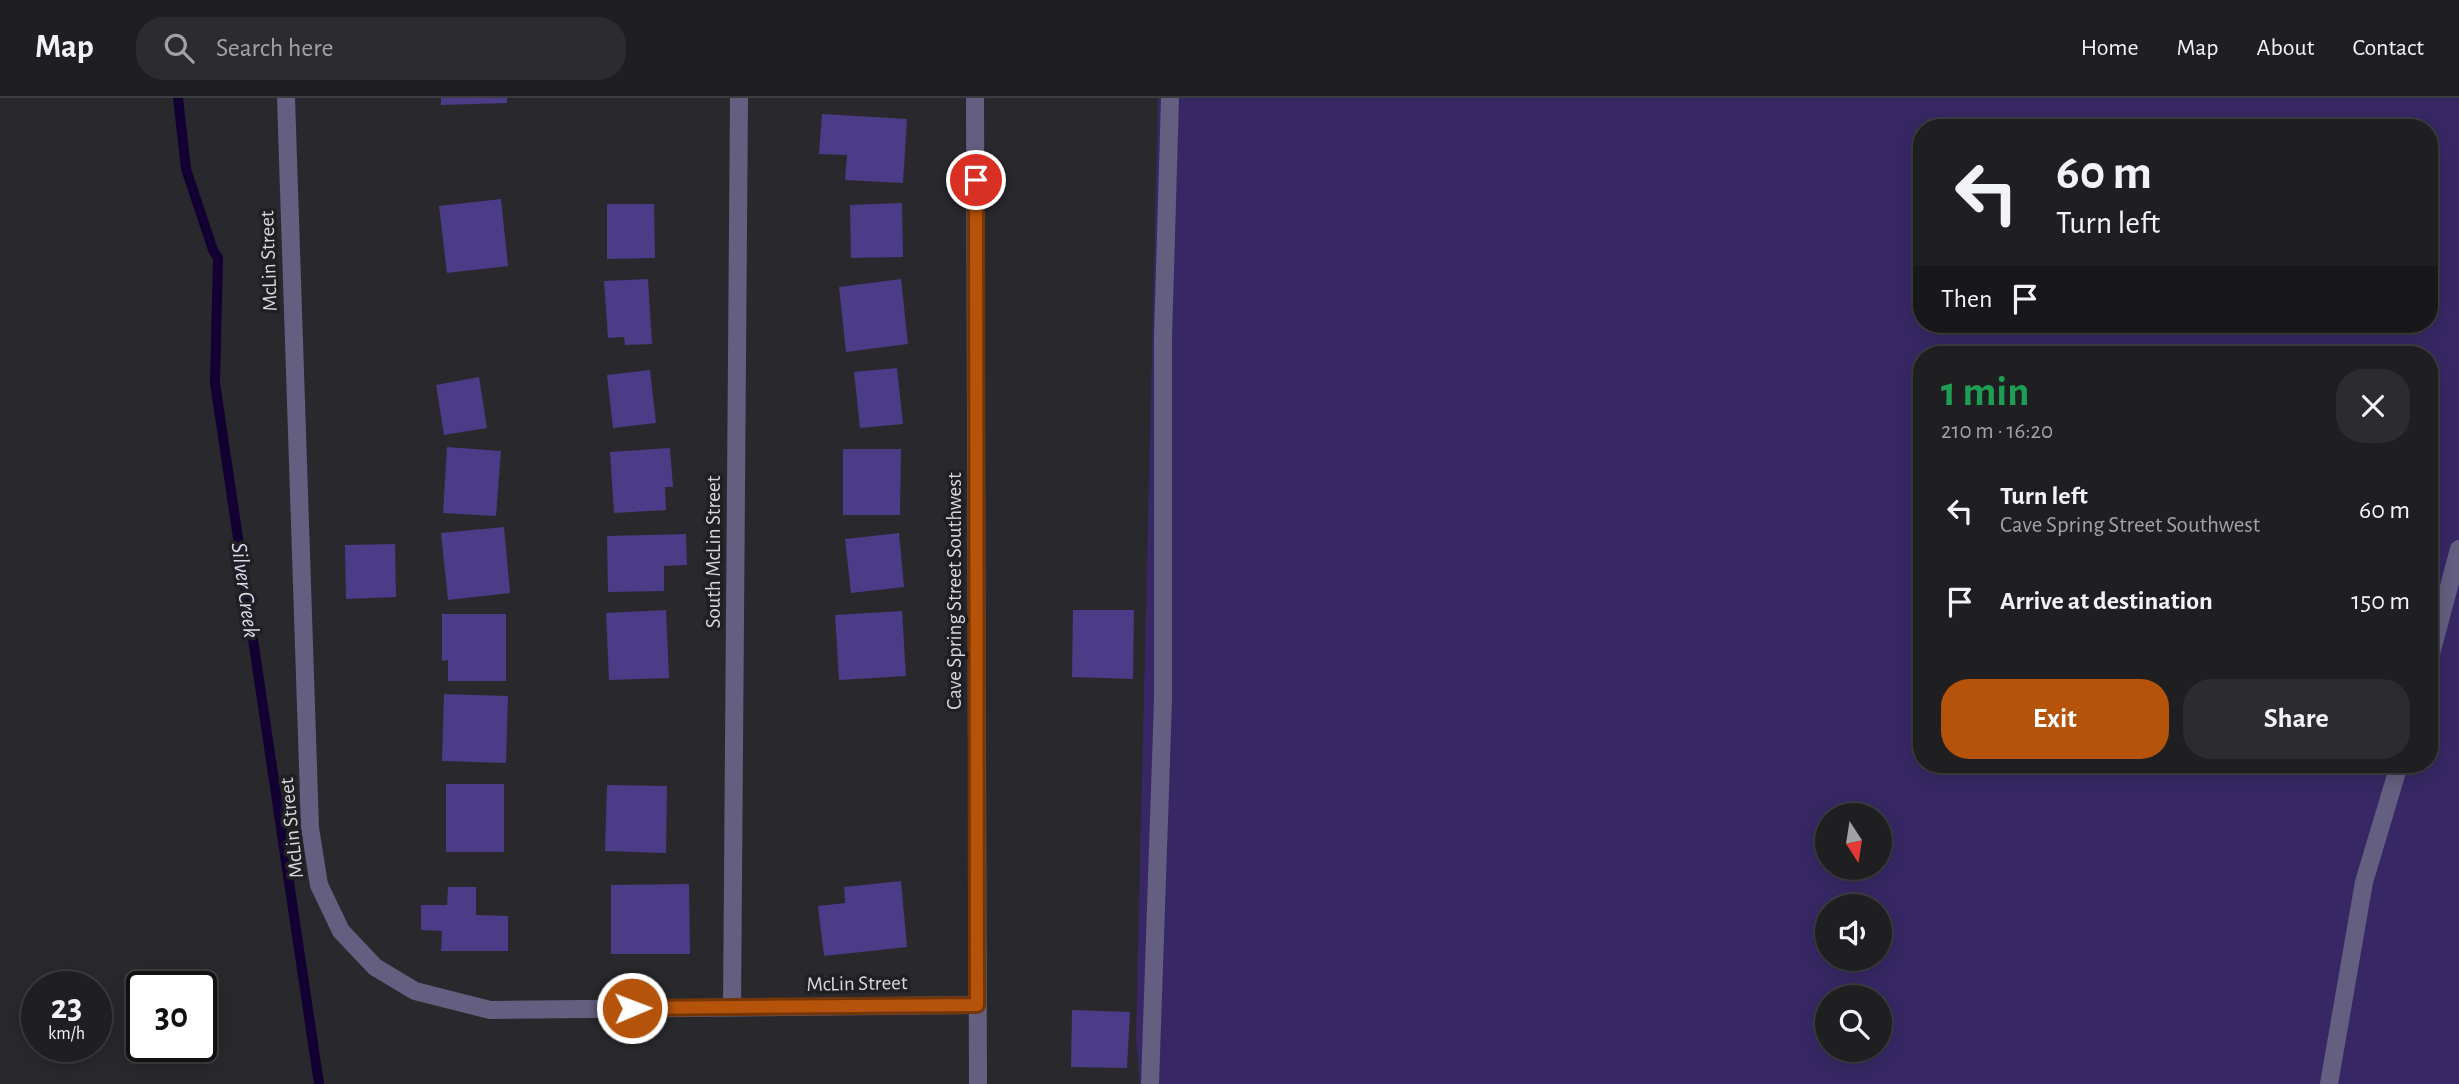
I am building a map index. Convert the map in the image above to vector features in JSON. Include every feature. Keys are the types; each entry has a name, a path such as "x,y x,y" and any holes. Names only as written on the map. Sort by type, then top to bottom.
{"street":[{"name":"McLin Street","path":"286,98 310,828 319,885 341,932 375,967 415,991 490,1010 977,1005"},
{"name":"South McLin Street","path":"733,1007 739,98"},
{"name":"Cave Spring Street Southwest","path":"975,98 978,1084"},
{"path":"1150,1084 1163,701 1163,338 1170,98"},
{"path":"2438,627 2459,549"},
{"path":"2329,1084 2364,882 2397,773"}],"shaded area":[{"path":"1158,98 2459,98 2459,1084 1140,1084 1136,1036"}],"building":[{"path":"441,98 507,98 507,103 441,105"},
{"path":"822,114 907,119 903,183 845,180 847,155 819,154"},
{"path":"501,199 508,266 447,273 439,206"},
{"path":"902,203 903,257 851,258 850,205"},
{"path":"607,204 654,204 655,258 607,259"},
{"path":"648,279 652,344 625,345 624,337 608,338 604,281"},
{"path":"901,279 908,344 846,352 839,287"},
{"path":"897,368 903,424 860,428 854,372"},
{"path":"650,370 656,423 613,428 607,375"},
{"path":"479,377 487,428 444,435 436,385"},
{"path":"447,447 501,451 496,516 443,513"},
{"path":"670,448 673,487 665,487 666,510 614,513 610,452"},
{"path":"843,449 901,449 900,515 843,515"},
{"path":"504,527 510,593 448,600 441,533"},
{"path":"899,533 904,587 851,593 845,539"},
{"path":"686,534 687,565 664,566 664,591 608,592 607,536"},
{"path":"395,544 396,597 346,599 345,545"},
{"path":"666,610 669,678 609,680 606,613"},
{"path":"1073,610 1134,610 1133,679 1072,677"},
{"path":"902,611 906,676 839,680 835,615"},
{"path":"442,614 506,614 506,681 448,681 448,660 442,661"},
{"path":"444,694 508,696 506,763 442,761"},
{"path":"446,784 504,784 504,852 446,852"},
{"path":"607,785 667,786 666,853 605,851"},
{"path":"901,881 907,947 824,956 818,906 845,903 844,887"},
{"path":"689,884 690,954 611,954 611,885"},
{"path":"448,887 476,887 476,915 508,916 508,951 441,951 442,931 421,930 421,905 447,905"},
{"path":"1072,1010 1130,1012 1127,1068 1071,1067"}],"waterway":[{"name":"Silver Creek","path":"178,98 186,169 218,258 215,383 319,1084"}],"route":[{"path":"632,1008 977,1005 976,180"}]}
